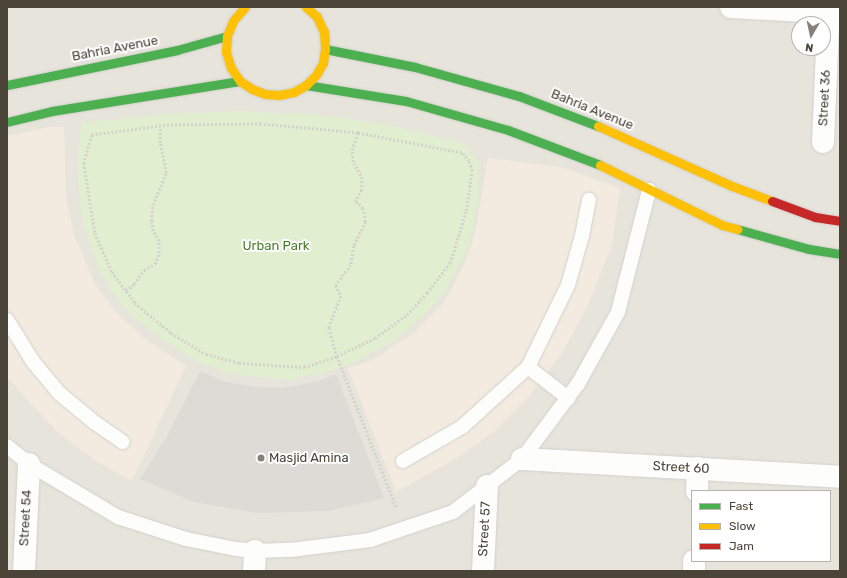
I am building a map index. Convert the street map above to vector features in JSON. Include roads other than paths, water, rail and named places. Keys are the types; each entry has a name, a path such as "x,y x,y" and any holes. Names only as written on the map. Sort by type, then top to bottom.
{"street":[{"path":"245,7 233,20 227,36 226,52 231,68 240,81 252,89 265,94 280,96 294,92 306,86 316,75 323,63 326,49 324,32 317,18 306,7"},
{"path":"731,7 829,10"},
{"name":"Street 36","path":"823,142 829,10"},
{"name":"Bahria Avenue","path":"7,84 177,50 227,36"},
{"name":"Bahria Avenue","path":"326,49 415,67 519,96 618,134 732,186 815,217 840,221"},
{"path":"7,122 52,111 240,81"},
{"path":"306,86 406,101 508,130 604,167 722,225 809,249 840,254"},
{"name":"Street 60","path":"522,459 840,477"},
{"name":"Street 54","path":"24,571 29,464"},
{"path":"697,490 698,468"},
{"name":"Street 57","path":"483,571 487,486"}],"lane":[{"path":"7,446 29,464 118,517 254,561 291,550 370,540 453,512 522,459 578,384 618,312 649,190"},
{"path":"403,461 462,427 528,367 568,285 582,236 589,200"},
{"path":"7,320 34,362 60,394 94,422 123,442"},
{"path":"528,367 568,398"}],"place":[{"name":"Masjid Amina","path":"261,458"}],"park label":[{"name":"Urban Park","path":"276,246"}]}
